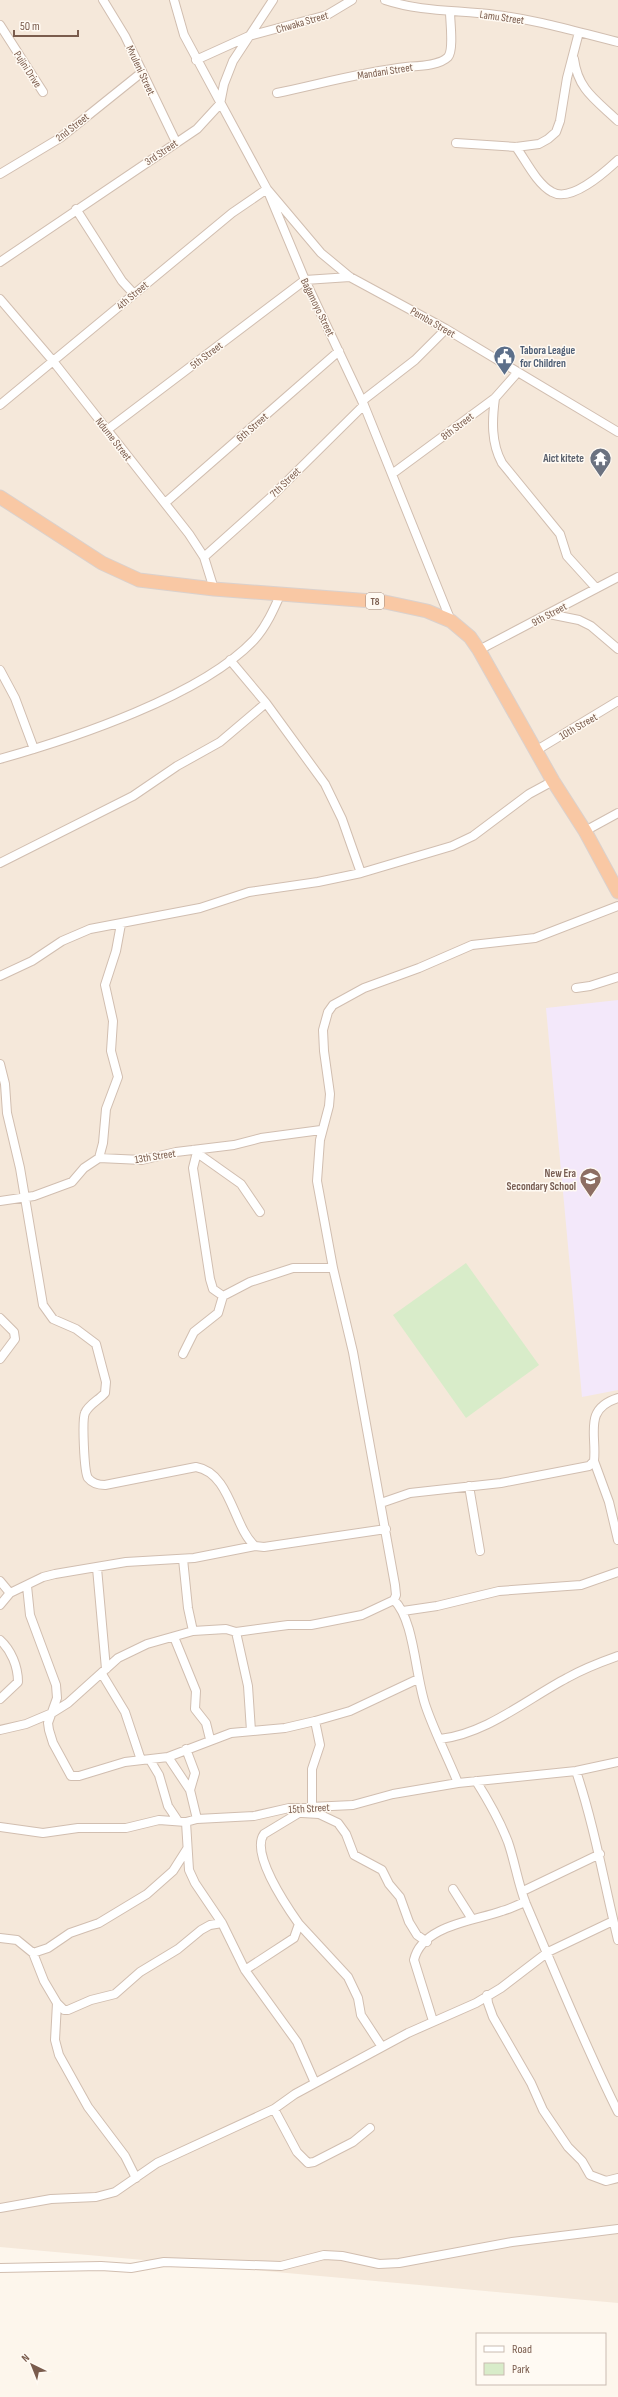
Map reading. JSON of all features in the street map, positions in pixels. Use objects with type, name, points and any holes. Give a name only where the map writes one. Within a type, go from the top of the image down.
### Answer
[{"type":"highway","name":"T8","points":[[0,497],[102,563],[124,575],[155,583],[386,602],[427,611],[451,621],[470,637],[479,650],[537,750],[553,781],[585,831],[618,892]]},
{"type":"street","name":"Mvuleni Street","points":[[103,0],[125,36],[141,73],[176,142]]},
{"type":"street","name":"Bagamoyo Street","points":[[174,0],[184,35],[196,60],[268,189],[305,280],[363,403],[451,621]]},
{"type":"street","points":[[220,104],[224,84],[233,61],[273,0]]},
{"type":"street","name":"Chwaka Street","points":[[196,60],[249,36],[327,15],[352,0]]},
{"type":"street","name":"Lamu Street","points":[[385,0],[420,8],[450,12],[496,15],[544,23],[618,42]]},
{"type":"street","name":"Mandani Street","points":[[277,93],[363,74],[428,64],[446,58],[449,53],[451,38],[450,12]]},
{"type":"street","name":"Pujini Drive","points":[[0,25],[44,92]]},
{"type":"street","points":[[456,143],[516,147],[539,144],[556,132],[560,122],[573,52],[579,32]]},
{"type":"street","points":[[573,52],[578,80],[618,121]]},
{"type":"street","name":"2nd Street","points":[[0,174],[60,138],[141,73]]},
{"type":"street","name":"3rd Street","points":[[0,262],[196,129],[220,104]]},
{"type":"street","points":[[516,147],[544,186],[553,193],[564,195],[588,184],[618,160]]},
{"type":"street","name":"Pemba Street","points":[[268,189],[321,252],[350,277],[446,329],[618,432]]},
{"type":"street","name":"4th Street","points":[[0,405],[232,213],[268,189]]},
{"type":"street","points":[[76,209],[122,281],[134,294]]},
{"type":"street","points":[[305,280],[350,277]]},
{"type":"street","name":"5th Street","points":[[107,430],[305,280]]},
{"type":"street","name":"Ndume Street","points":[[0,299],[53,361],[165,503],[204,557],[214,589]]},
{"type":"street","name":"7th Street","points":[[204,557],[270,498],[363,403],[415,360],[446,329]]},
{"type":"street","name":"6th Street","points":[[165,503],[339,351]]},
{"type":"street","name":"8th Street","points":[[392,474],[495,398],[517,372]]},
{"type":"street","points":[[495,398],[494,432],[496,452],[502,463],[560,534],[567,556],[596,588]]},
{"type":"street","name":"9th Street","points":[[479,650],[618,577]]},
{"type":"street","points":[[0,759],[34,749],[154,704],[194,684],[230,660],[254,640],[270,618],[281,593]]},
{"type":"street","points":[[549,614],[579,620],[591,626],[618,649]]},
{"type":"street","points":[[230,660],[266,704],[324,784],[342,819],[361,873]]},
{"type":"street","points":[[0,670],[15,698],[34,749]]},
{"type":"street","name":"10th Street","points":[[537,750],[618,701]]},
{"type":"street","points":[[0,864],[133,796],[176,766],[220,742],[266,704]]},
{"type":"street","points":[[0,976],[32,961],[73,935],[90,929],[200,908],[249,892],[318,882],[361,873],[452,846],[473,836],[529,794],[553,781]]},
{"type":"street","points":[[585,831],[618,813]]},
{"type":"street","points":[[0,1730],[26,1724],[52,1713],[68,1703],[118,1658],[133,1649],[193,1631],[226,1629],[236,1632],[288,1625],[311,1624],[362,1615],[394,1600],[396,1595],[395,1585],[386,1529],[370,1453],[354,1352],[333,1268],[317,1181],[317,1159],[321,1130],[329,1106],[330,1094],[324,1051],[323,1030],[328,1012],[333,1005],[364,988],[419,968],[472,945],[535,938],[618,906]]},
{"type":"street","points":[[0,1201],[23,1198],[72,1182],[84,1168],[100,1158],[106,1109],[118,1077],[111,1051],[113,1021],[105,985],[116,951],[120,924]]},
{"type":"street","points":[[576,988],[590,986],[618,977]]},
{"type":"street","points":[[0,1067],[5,1084],[7,1114],[20,1168],[23,1198],[43,1305],[53,1319],[88,1337],[96,1344],[101,1359],[107,1388],[103,1396],[89,1407],[83,1419],[85,1468],[89,1479],[98,1485],[105,1485],[196,1467],[201,1468],[214,1479],[229,1496],[244,1531],[255,1546]]},
{"type":"street","name":"13th Street","points":[[100,1158],[138,1160],[321,1130]]},
{"type":"street","points":[[195,1151],[240,1184],[260,1212]]},
{"type":"street","points":[[195,1151],[194,1168],[208,1270],[213,1290],[223,1296]]},
{"type":"street","points":[[183,1354],[194,1332],[218,1313],[223,1296],[250,1282],[293,1268],[333,1268]]},
{"type":"street","points":[[0,1318],[14,1332],[15,1339],[0,1359]]},
{"type":"street","points":[[618,1398],[603,1404],[596,1414],[593,1429],[594,1461],[609,1502],[618,1540]]},
{"type":"street","points":[[381,1503],[410,1493],[501,1483],[563,1470],[581,1469],[589,1466],[594,1461]]},
{"type":"street","points":[[468,1486],[480,1551]]},
{"type":"street","points":[[0,1605],[10,1593],[43,1577],[55,1574],[126,1562],[183,1559],[255,1546],[264,1547],[386,1529]]},
{"type":"street","points":[[183,1559],[193,1631]]},
{"type":"street","points":[[97,1568],[104,1672],[125,1712],[146,1760],[159,1775],[168,1806],[182,1822],[189,1870],[194,1883],[222,1923],[245,1970],[297,2042],[315,2083]]},
{"type":"street","points":[[403,1611],[438,1606],[499,1591],[581,1585],[618,1572]]},
{"type":"street","points":[[0,1581],[10,1593]]},
{"type":"street","points":[[27,1586],[30,1615],[56,1685],[57,1698],[48,1723],[53,1743],[71,1776],[79,1776],[125,1762],[168,1757],[210,1739],[231,1733],[285,1728],[315,1721],[350,1711],[418,1679]]},
{"type":"street","points":[[394,1600],[403,1611],[407,1623],[418,1679],[426,1708],[458,1783]]},
{"type":"street","points":[[236,1632],[248,1686],[251,1731]]},
{"type":"street","points":[[174,1637],[196,1691],[195,1709],[206,1723],[210,1739]]},
{"type":"street","points":[[0,1640],[7,1645],[16,1666],[18,1682],[0,1699]]},
{"type":"street","points":[[440,1739],[459,1735],[478,1728],[531,1700],[566,1679],[618,1656]]},
{"type":"street","points":[[315,1721],[320,1745],[312,1769],[312,1805],[302,1813],[264,1834],[260,1838],[260,1847],[266,1867],[299,1924],[348,1977],[358,1998],[361,2015],[382,2047]]},
{"type":"street","points":[[186,1749],[195,1773],[190,1790]]},
{"type":"street","points":[[168,1757],[190,1790],[197,1819]]},
{"type":"street","name":"15th Street","points":[[0,1827],[43,1833],[78,1828],[126,1828],[159,1820],[182,1822],[197,1819],[254,1816],[272,1811],[312,1805],[353,1805],[393,1794],[458,1783],[576,1771],[618,1762]]},
{"type":"street","points":[[576,1771],[591,1815],[618,1940]]},
{"type":"street","points":[[476,1781],[490,1803],[508,1842],[525,1902],[548,1952],[587,2050],[618,2112]]},
{"type":"street","points":[[302,1813],[319,1814],[338,1823],[346,1834],[354,1855],[382,1870],[389,1884],[400,1897],[409,1922],[417,1935],[427,1942]]},
{"type":"street","points":[[33,1953],[48,1948],[76,1930],[99,1923],[147,1894],[173,1872],[186,1848]]},
{"type":"street","points":[[523,1891],[600,1854]]},
{"type":"street","points":[[453,1889],[472,1919]]},
{"type":"street","points":[[433,2020],[414,1960],[419,1949],[456,1923],[501,1912],[525,1902]]},
{"type":"street","points":[[0,2208],[51,2199],[109,2194],[122,2189],[157,2163],[274,2109],[315,2083],[382,2047],[433,2020],[462,2009],[501,1988],[548,1952],[613,1921]]},
{"type":"street","points":[[0,1938],[17,1940],[33,1953],[44,1981],[58,2003],[64,2010],[68,2010],[91,2000],[115,1994],[140,1972],[178,1949],[201,1930],[210,1925],[222,1923]]},
{"type":"street","points":[[245,1970],[294,1938],[299,1924]]},
{"type":"street","points":[[487,1995],[493,2017],[531,2083],[543,2110],[568,2147],[582,2161],[590,2174],[606,2181],[618,2178]]},
{"type":"street","points":[[58,2003],[55,2040],[59,2055],[88,2107],[125,2156],[136,2178]]},
{"type":"street","points":[[274,2109],[297,2152],[308,2163],[314,2162],[353,2142],[370,2128]]},
{"type":"street","points":[[0,2268],[101,2266],[131,2268],[164,2262],[281,2266],[324,2255],[342,2256],[379,2264],[399,2263],[512,2242],[618,2229]]},
{"type":"shaded area","points":[[0,0],[618,0],[618,2303],[0,2247]]},
{"type":"shaded area","name":"New Era Secondary School","points":[[618,1000],[618,1390],[582,1397],[546,1008]]},
{"type":"green space","points":[[466,1263],[539,1365],[466,1418],[393,1315]]},
{"type":"place","name":"Tabora League for Children","points":[[505,376]]},
{"type":"place","name":"Aict kitete","points":[[600,478]]},
{"type":"place","name":"New Era Secondary School","points":[[591,1198]]}]
